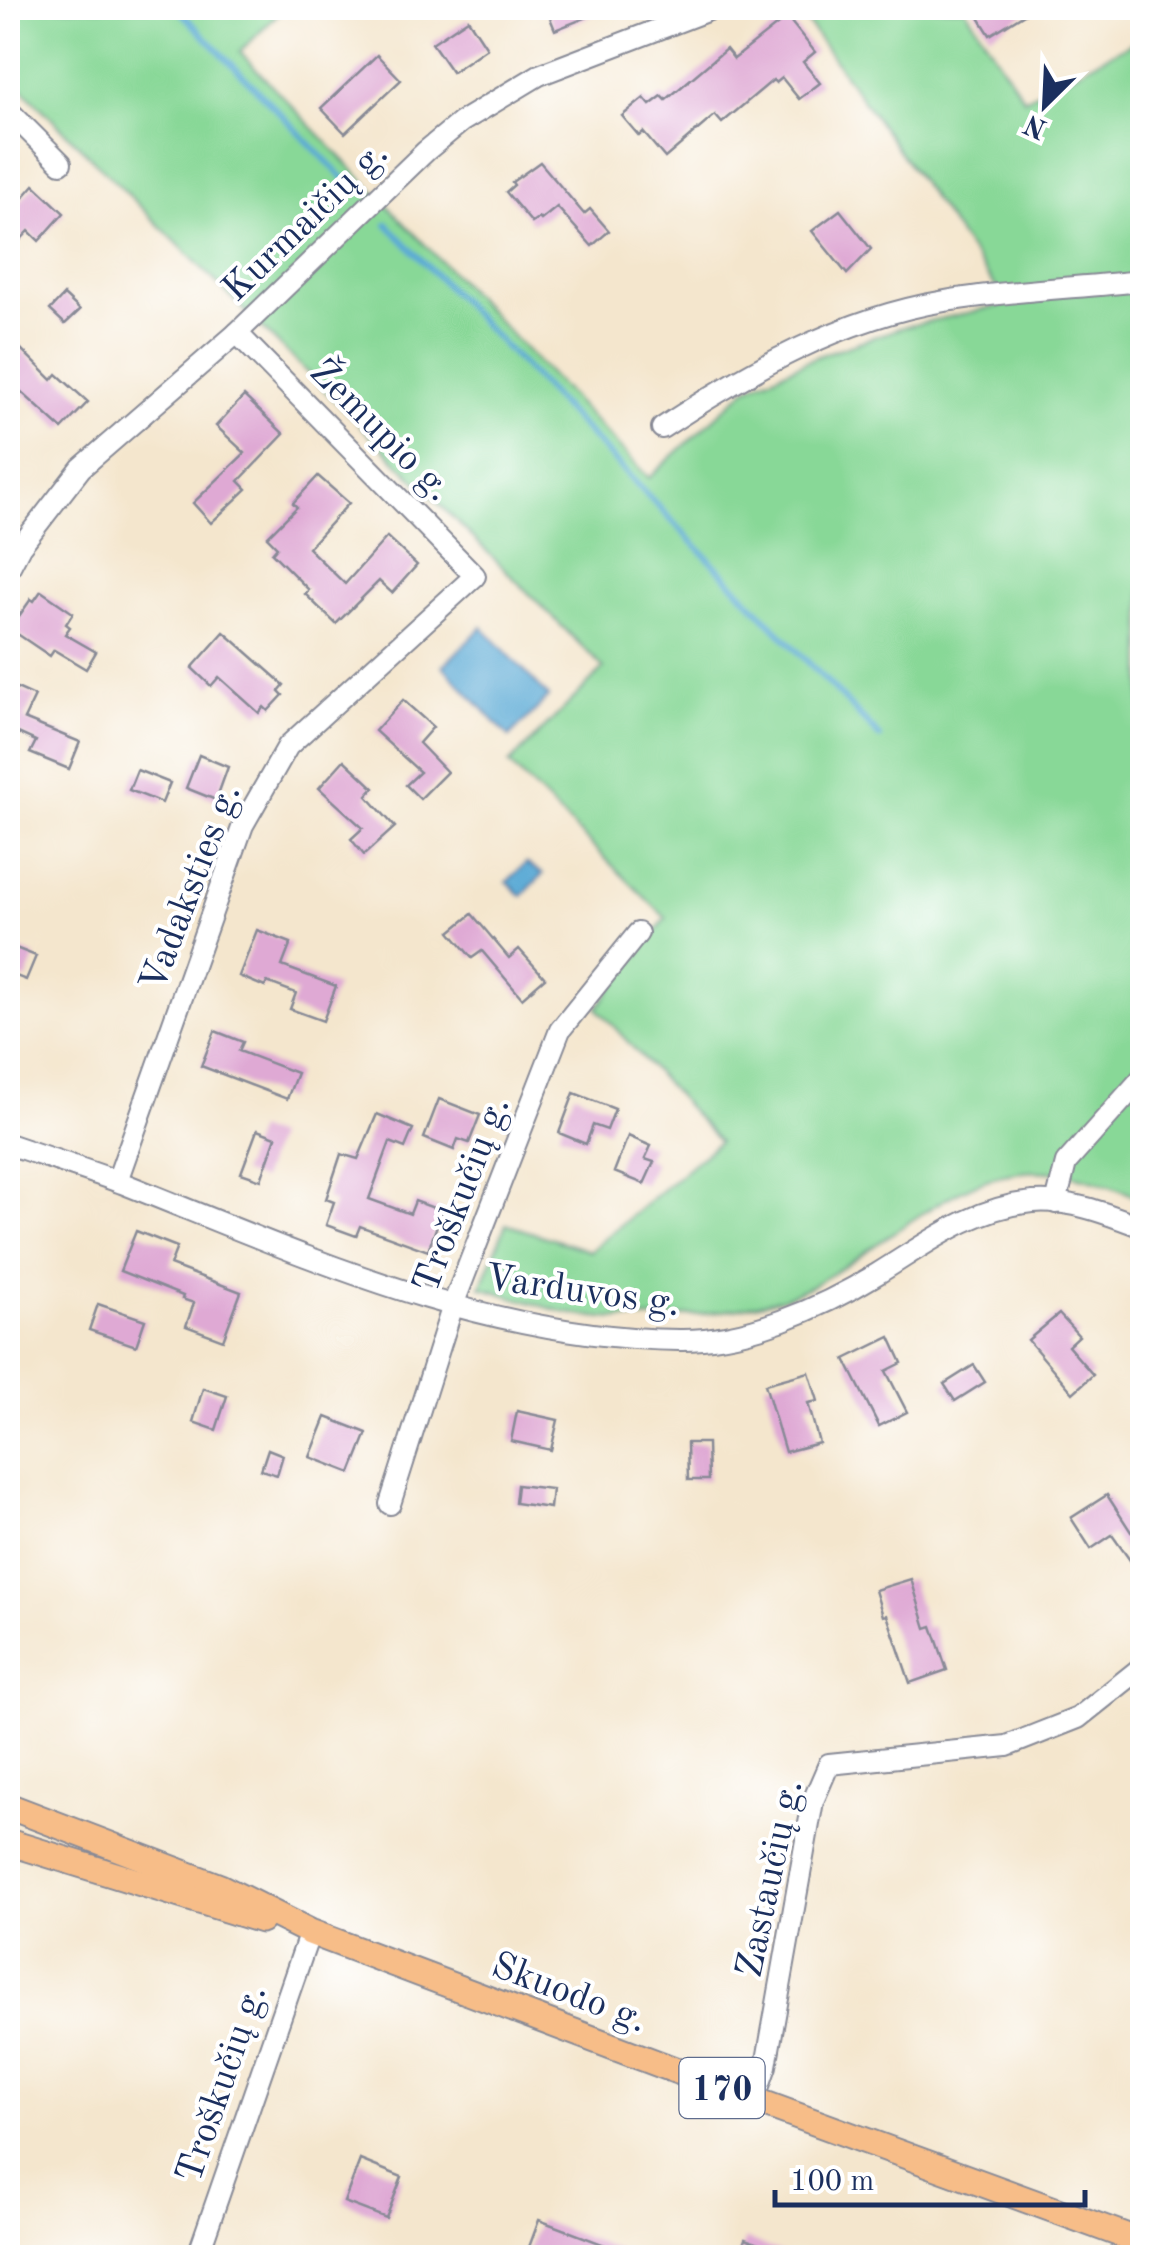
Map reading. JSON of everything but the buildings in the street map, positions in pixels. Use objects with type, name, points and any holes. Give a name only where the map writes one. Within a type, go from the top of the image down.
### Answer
[{"type":"main road","name":"Skuodo g.","points":[[8,1806],[220,1887],[310,1932],[1142,2242]]},
{"type":"main road","name":"Skuodo g.","points":[[8,1842],[212,1906],[310,1932]]},
{"type":"street","name":"Kurmaičių g.","points":[[8,570],[20,547],[81,468],[237,333],[426,151],[462,122],[539,75],[714,8]]},
{"type":"street","points":[[8,110],[62,163]]},
{"type":"street","points":[[662,428],[736,379],[777,358],[913,308],[948,300],[1142,281]]},
{"type":"street","name":"Žemupio g.","points":[[237,333],[475,576]]},
{"type":"street","name":"Vadaksties g.","points":[[117,1182],[243,826],[288,746],[475,576]]},
{"type":"street","name":"Troškučių g.","points":[[390,1504],[453,1305],[560,1030],[638,933]]},
{"type":"street","points":[[1056,1203],[1066,1163],[1142,1078]]},
{"type":"street","name":"Varduvos g.","points":[[8,1144],[117,1182],[351,1275],[453,1305],[557,1327],[639,1338],[723,1337],[806,1310],[842,1294],[950,1228],[1006,1206],[1077,1205],[1142,1227]]},
{"type":"street","name":"Zastaučių g.","points":[[754,2100],[766,2066],[813,1801],[829,1764],[1006,1746],[1078,1718],[1142,1667]]},
{"type":"street","name":"Troškučių g.","points":[[197,2258],[310,1932]]},
{"type":"green space","points":[[8,8],[284,8],[240,52],[649,478],[747,388],[818,356],[900,328],[1008,304],[797,8],[965,8],[1024,99],[1139,39],[1142,1199],[1060,1173],[1026,1172],[996,1177],[935,1205],[832,1274],[797,1292],[772,1301],[697,1315],[592,1317],[481,1287],[506,1224],[590,1251],[719,1142],[597,1008],[666,918],[509,764],[604,668],[8,75]]},
{"type":"water","points":[[482,627],[549,697],[509,737],[443,666]]},
{"type":"water","points":[[526,863],[543,874],[522,896],[507,882]]},
{"type":"waterway","points":[[177,8],[354,189]]},
{"type":"waterway","points":[[387,224],[880,737]]}]
